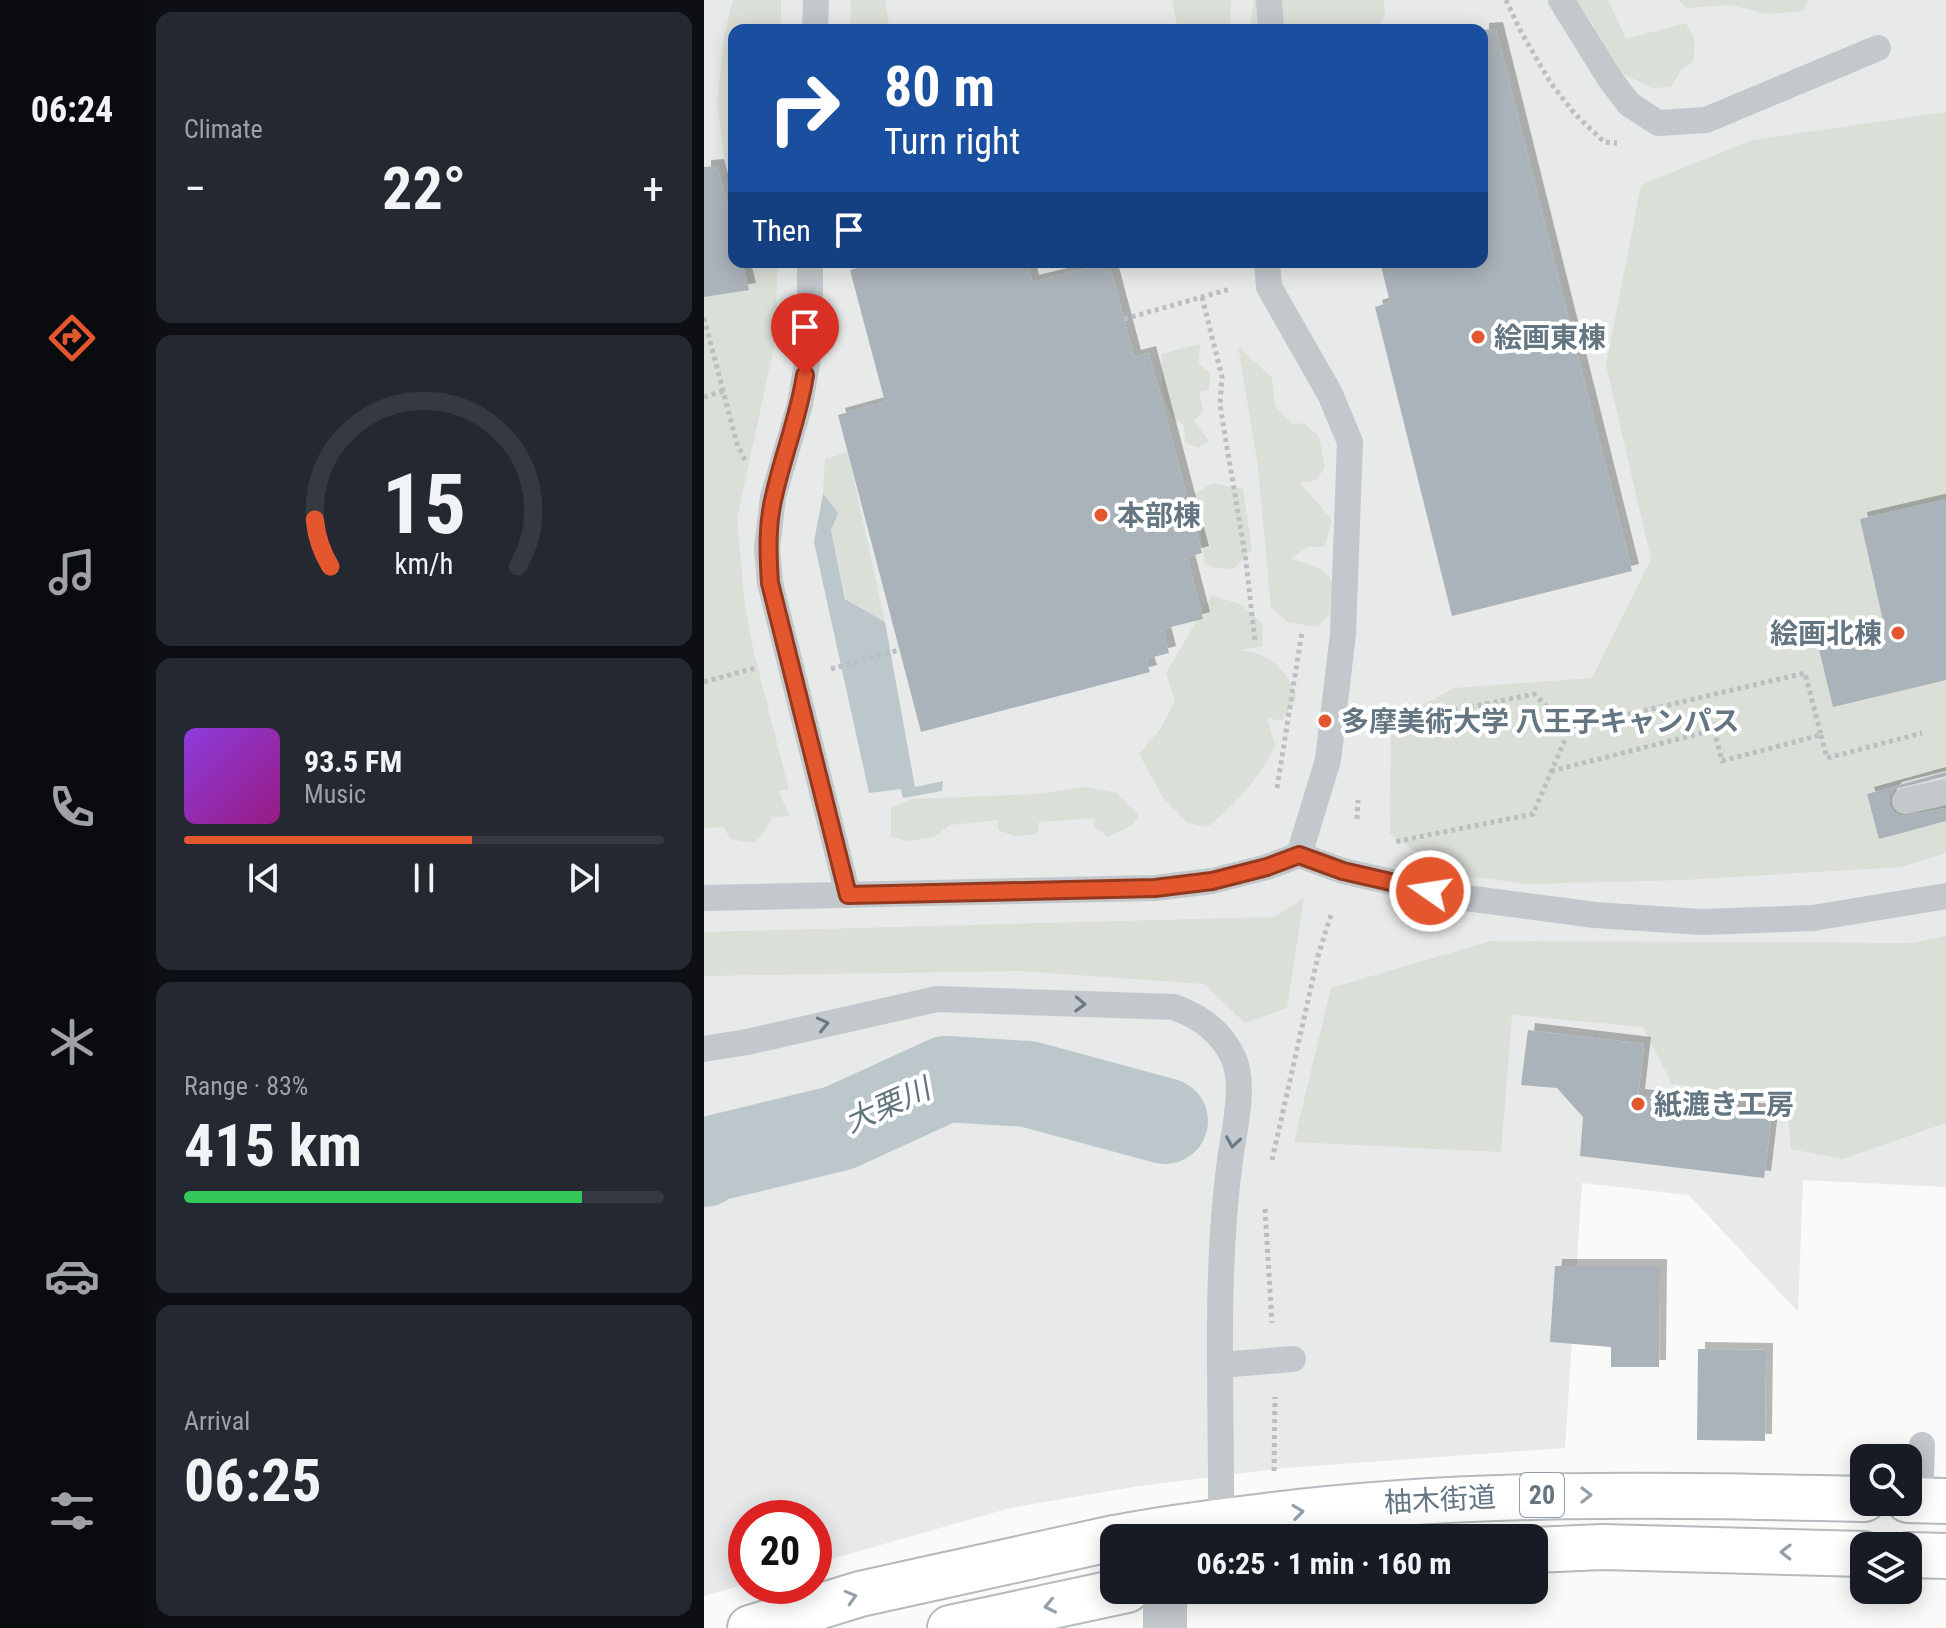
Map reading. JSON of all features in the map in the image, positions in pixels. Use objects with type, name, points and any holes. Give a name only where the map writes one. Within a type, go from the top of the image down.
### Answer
[{"type":"main road","name":"柚木街道","points":[[1260,1524],[1408,1501],[1556,1494],[1850,1499]]},
{"type":"main road","name":"柚木街道","points":[[750,1628],[860,1594],[1100,1541]]},
{"type":"main road","name":"20","points":[[1548,1549],[1602,1547],[1850,1554]]},
{"type":"main road","points":[[1922,1555],[1946,1556]]},
{"type":"main road","points":[[950,1628],[1100,1596]]},
{"type":"street","points":[[1165,1604],[1165,1628]]},
{"type":"lane","points":[[815,24],[816,0]]},
{"type":"lane","points":[[1269,0],[1271,24]]},
{"type":"lane","points":[[1561,0],[1629,104],[1658,123],[1706,120],[1878,48]]},
{"type":"lane","points":[[810,268],[807,360],[800,404],[773,497],[767,548],[770,583],[848,895]]},
{"type":"lane","points":[[1267,268],[1269,287],[1330,394],[1350,442],[1343,634],[1328,760],[1299,855]]},
{"type":"lane","points":[[1905,801],[1946,792]]},
{"type":"lane","points":[[704,898],[1155,888],[1212,881],[1299,855],[1343,871],[1458,897],[1595,915],[1702,922],[1813,918],[1946,896]]},
{"type":"lane","points":[[704,1049],[937,999],[1174,1007],[1192,1014],[1214,1029],[1234,1057],[1237,1074],[1237,1113],[1224,1214],[1221,1524]]},
{"type":"lane","points":[[1221,1365],[1284,1360]]},
{"type":"lane","points":[[1922,1445],[1925,1501]]},
{"type":"path","points":[[1230,276],[1230,289],[1236,301]]},
{"type":"path","points":[[1124,319],[1230,289]]},
{"type":"path","points":[[1202,297],[1222,377],[1220,405],[1246,561],[1255,642]]},
{"type":"path","points":[[704,318],[737,444],[749,470]]},
{"type":"path","points":[[704,397],[723,391]]},
{"type":"path","points":[[1275,798],[1303,625]]},
{"type":"path","points":[[830,669],[899,650]]},
{"type":"path","points":[[827,655],[833,684]]},
{"type":"path","points":[[704,682],[758,667]]},
{"type":"path","points":[[1570,728],[1805,673],[1827,758],[1922,733]]},
{"type":"path","points":[[1363,729],[1534,694],[1570,728]]},
{"type":"path","points":[[1381,845],[1533,814],[1570,728]]},
{"type":"path","points":[[1551,771],[1714,730],[1722,761],[1821,735]]},
{"type":"path","points":[[1270,1169],[1318,956],[1332,912]]},
{"type":"path","points":[[1265,1205],[1284,1360],[1274,1476],[1279,1481]]},
{"type":"shaded area","name":"多摩美術大学 八王子キャンパス","points":[[704,0],[1946,0],[1946,1187],[1803,1180],[1798,1312],[1689,1195],[1582,1183],[1565,1448],[1285,1468],[1140,1486],[1010,1508],[832,1559],[832,1500],[728,1500],[728,1589],[704,1596]]},
{"type":"shaded area","points":[[733,0],[781,0],[781,24],[728,24],[728,186],[717,103],[724,36]]},
{"type":"shaded area","points":[[851,0],[885,0],[889,24],[850,24]]},
{"type":"shaded area","points":[[1172,0],[1231,0],[1230,24],[1177,24]]},
{"type":"shaded area","points":[[1254,0],[1384,0],[1385,14],[1381,24],[1250,24]]},
{"type":"shaded area","points":[[1573,0],[1608,0],[1626,39],[1686,23],[1695,41],[1693,62],[1681,70],[1671,87],[1652,88],[1623,74],[1589,69],[1594,26]]},
{"type":"shaded area","points":[[1678,0],[1809,0],[1803,11],[1769,14],[1729,5],[1687,8]]},
{"type":"shaded area","points":[[1946,112],[1946,853],[1901,867],[1684,880],[1528,884],[1443,873],[1390,833],[1391,722],[1454,688],[1592,678],[1651,559],[1606,365],[1641,185],[1753,140]]},
{"type":"shaded area","points":[[744,268],[777,268],[776,337],[737,519],[745,605],[754,653],[789,790],[778,791],[790,816],[772,817],[755,843],[730,839],[724,827],[704,828],[704,297],[749,289]]},
{"type":"shaded area","points":[[1200,344],[1199,364],[1210,373],[1209,390],[1199,392],[1203,411],[1194,421],[1209,441],[1198,448],[1185,442],[1184,425],[1173,420],[1162,390],[1161,354]]},
{"type":"shaded area","points":[[1238,346],[1272,378],[1275,406],[1294,425],[1303,423],[1319,436],[1325,468],[1316,480],[1300,483],[1332,520],[1324,547],[1307,547],[1291,559],[1319,569],[1333,584],[1339,605],[1317,627],[1288,622],[1271,608],[1258,466]]},
{"type":"shaded area","points":[[848,452],[885,622],[846,599],[831,529],[837,513],[823,494],[825,459]]},
{"type":"shaded area","points":[[1212,483],[1243,489],[1252,549],[1234,569],[1215,568],[1205,563],[1194,495]]},
{"type":"shaded area","points":[[823,494],[838,513],[831,530],[845,599],[885,622],[915,787],[943,781],[942,791],[903,798],[901,789],[869,793],[814,542]]},
{"type":"shaded area","points":[[1212,595],[1240,604],[1263,624],[1262,646],[1241,650],[1261,655],[1276,665],[1283,671],[1297,697],[1282,721],[1267,718],[1275,746],[1269,758],[1246,790],[1207,827],[1188,823],[1163,798],[1139,754],[1161,728],[1175,701],[1166,673]]},
{"type":"shaded area","points":[[1085,787],[1117,793],[1139,815],[1133,825],[1108,837],[1094,826],[1096,818],[1039,822],[1037,834],[1015,836],[998,830],[998,820],[950,825],[934,837],[908,841],[891,837],[891,808],[912,799],[1036,794]]},
{"type":"shaded area","points":[[1304,898],[1287,1008],[1245,1023],[1204,984],[1020,971],[704,976],[704,932],[1274,917]]},
{"type":"shaded area","points":[[1946,936],[1946,1123],[1842,1159],[1791,1149],[1786,1098],[1672,1084],[1643,1027],[1512,1015],[1501,1152],[1294,1142],[1331,988],[1491,941],[1913,943]]},
{"type":"building","name":"絵画東棟","points":[[1496,29],[1632,571],[1452,616],[1375,307],[1390,302],[1382,268],[1488,268],[1488,30]]},
{"type":"building","points":[[717,166],[728,208],[728,268],[744,268],[749,290],[704,297],[704,167]]},
{"type":"building","name":"本部棟","points":[[1028,268],[1032,282],[1089,268],[1110,268],[1134,357],[1149,353],[1202,553],[1187,557],[1203,619],[1163,629],[1169,653],[1146,659],[1150,672],[921,732],[838,415],[885,402],[850,270]]},
{"type":"building","name":"絵画北棟","points":[[1946,499],[1946,680],[1833,707],[1817,641],[1884,625],[1860,519]]},
{"type":"building","points":[[1946,772],[1946,776],[1895,789],[1890,795],[1889,804],[1901,816],[1946,808],[1946,821],[1879,839],[1867,794]]},
{"type":"building","name":"紙漉き工房","points":[[1528,1030],[1644,1044],[1638,1096],[1772,1112],[1764,1178],[1580,1156],[1583,1117],[1557,1088],[1521,1085]]},
{"type":"building","points":[[1555,1266],[1660,1266],[1659,1367],[1611,1367],[1611,1347],[1550,1342]]},
{"type":"building","points":[[1698,1349],[1766,1350],[1765,1441],[1697,1440]]},
{"type":"waterway","name":"大栗川","points":[[704,1164],[707,1160],[839,1128],[946,1079],[1028,1084],[1165,1121]]},
{"type":"place","name":"絵画東棟","points":[[1478,337]]},
{"type":"place","name":"本部棟","points":[[1101,515]]},
{"type":"place","name":"絵画北棟","points":[[1898,633]]},
{"type":"place","name":"多摩美術大学 八王子キャンパス","points":[[1325,721]]},
{"type":"place","name":"紙漉き工房","points":[[1638,1104]]},
{"type":"route","points":[[805,375],[800,404],[773,497],[767,548],[770,583],[848,895],[1155,888],[1212,881],[1299,855],[1343,871],[1430,891]]}]
